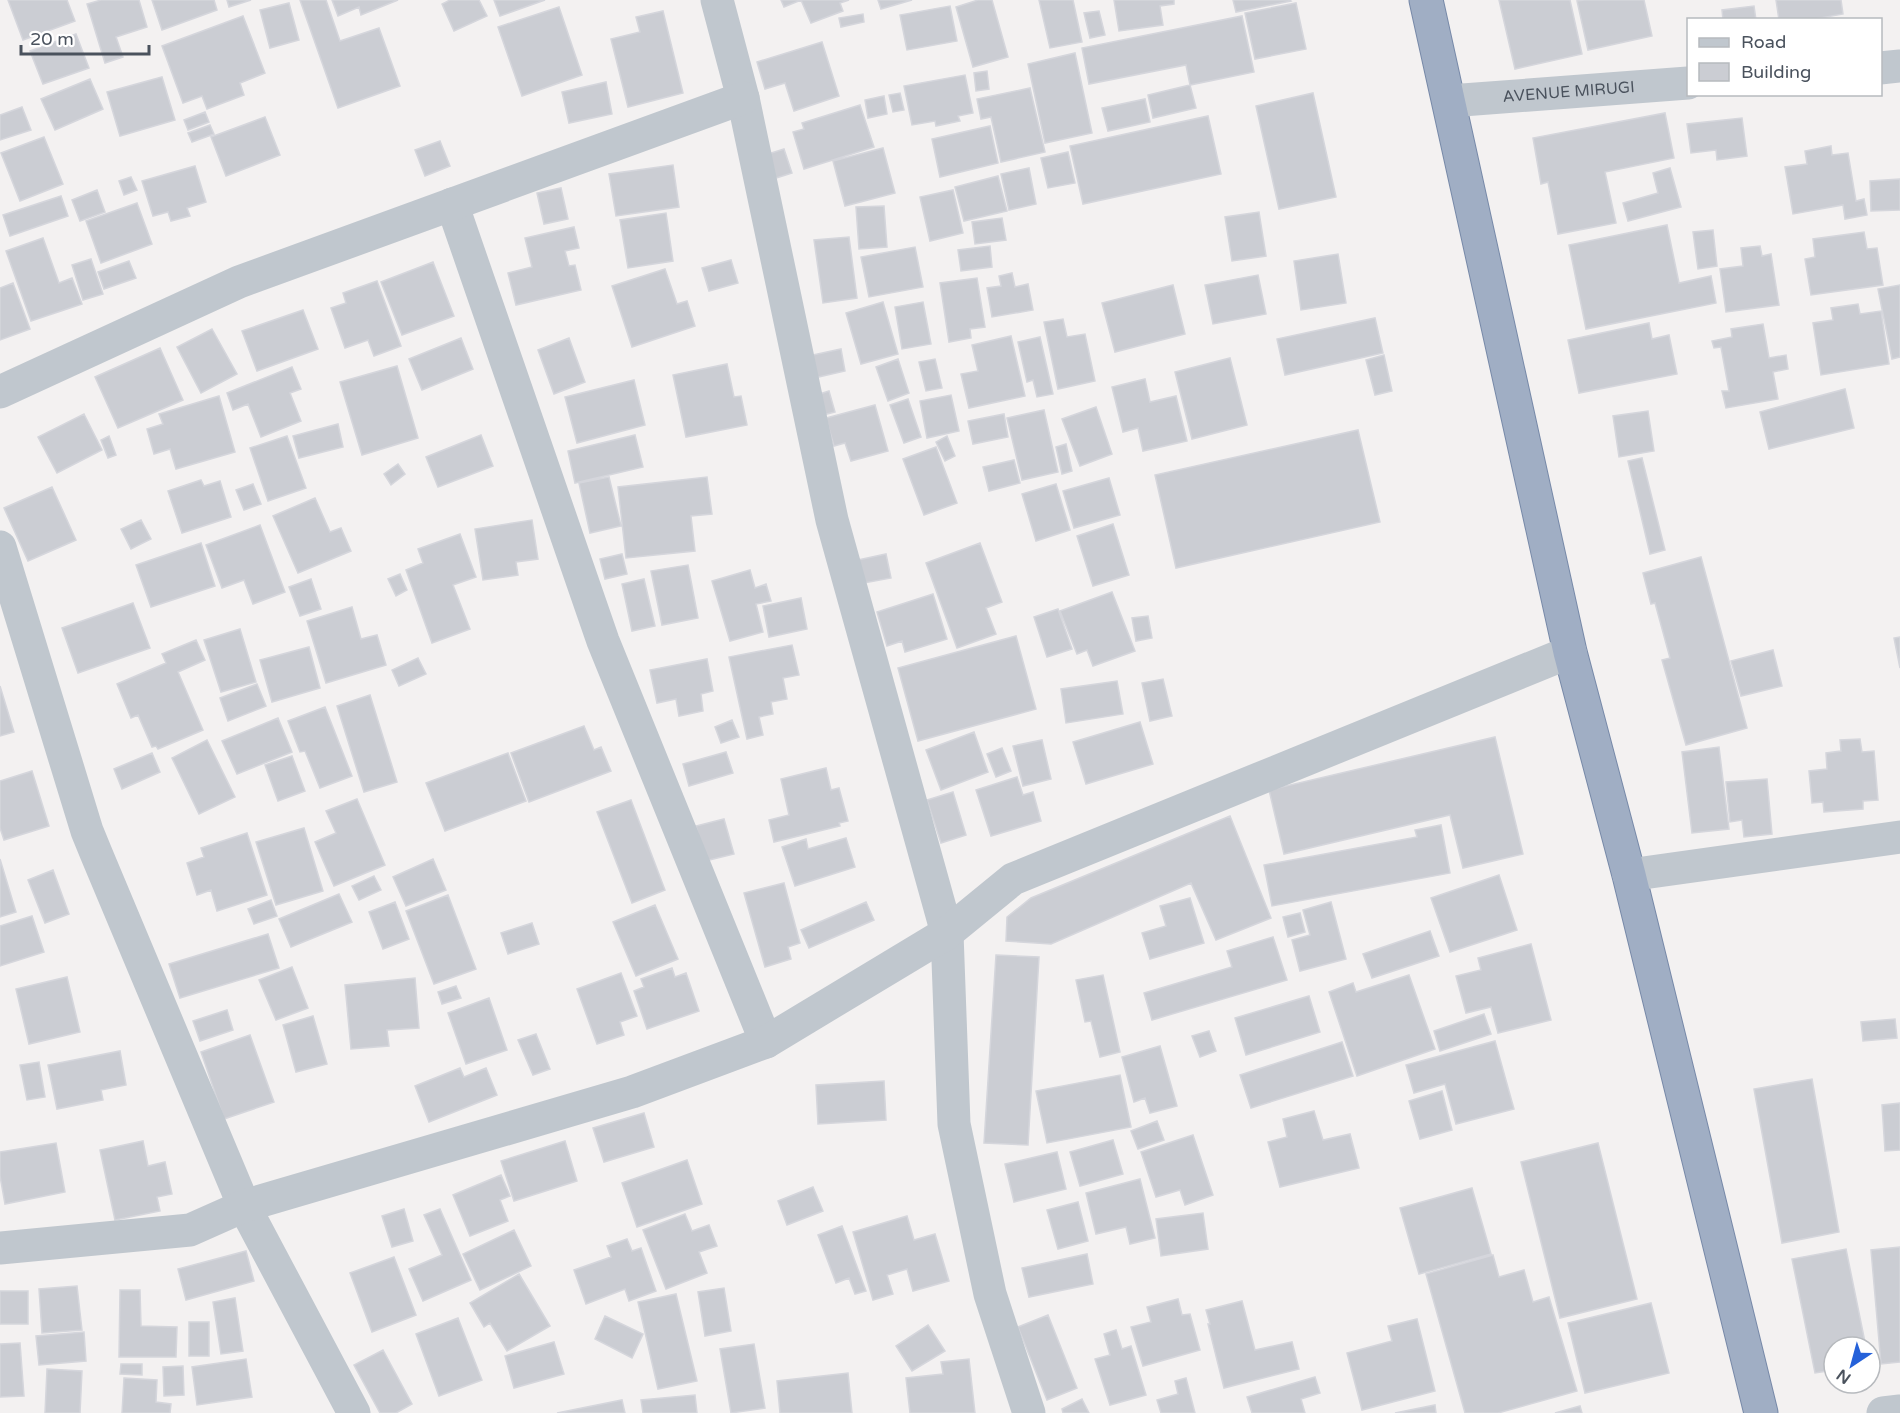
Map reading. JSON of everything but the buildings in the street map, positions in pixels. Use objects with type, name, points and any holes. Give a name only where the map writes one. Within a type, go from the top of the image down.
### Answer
[{"type":"highway","points":[[1426,0],[1570,652],[1629,875],[1761,1413]]},
{"type":"street","points":[[717,0],[743,98],[832,520],[947,933],[954,1124],[990,1294],[1029,1413]]},
{"type":"street","points":[[1882,68],[1900,66]]},
{"type":"street","name":"AVENUE MIRUGI","points":[[1449,101],[1687,82]]},
{"type":"street","points":[[0,392],[239,282],[743,98]]},
{"type":"street","points":[[452,204],[603,641],[766,1042]]},
{"type":"street","points":[[0,547],[87,831],[244,1206],[354,1413]]},
{"type":"street","points":[[0,1248],[190,1230],[244,1206],[632,1092],[766,1042],[947,933],[1013,879],[1570,652]]},
{"type":"street","points":[[1629,875],[1900,837]]},
{"type":"street","points":[[1883,1413],[1900,1411]]}]
